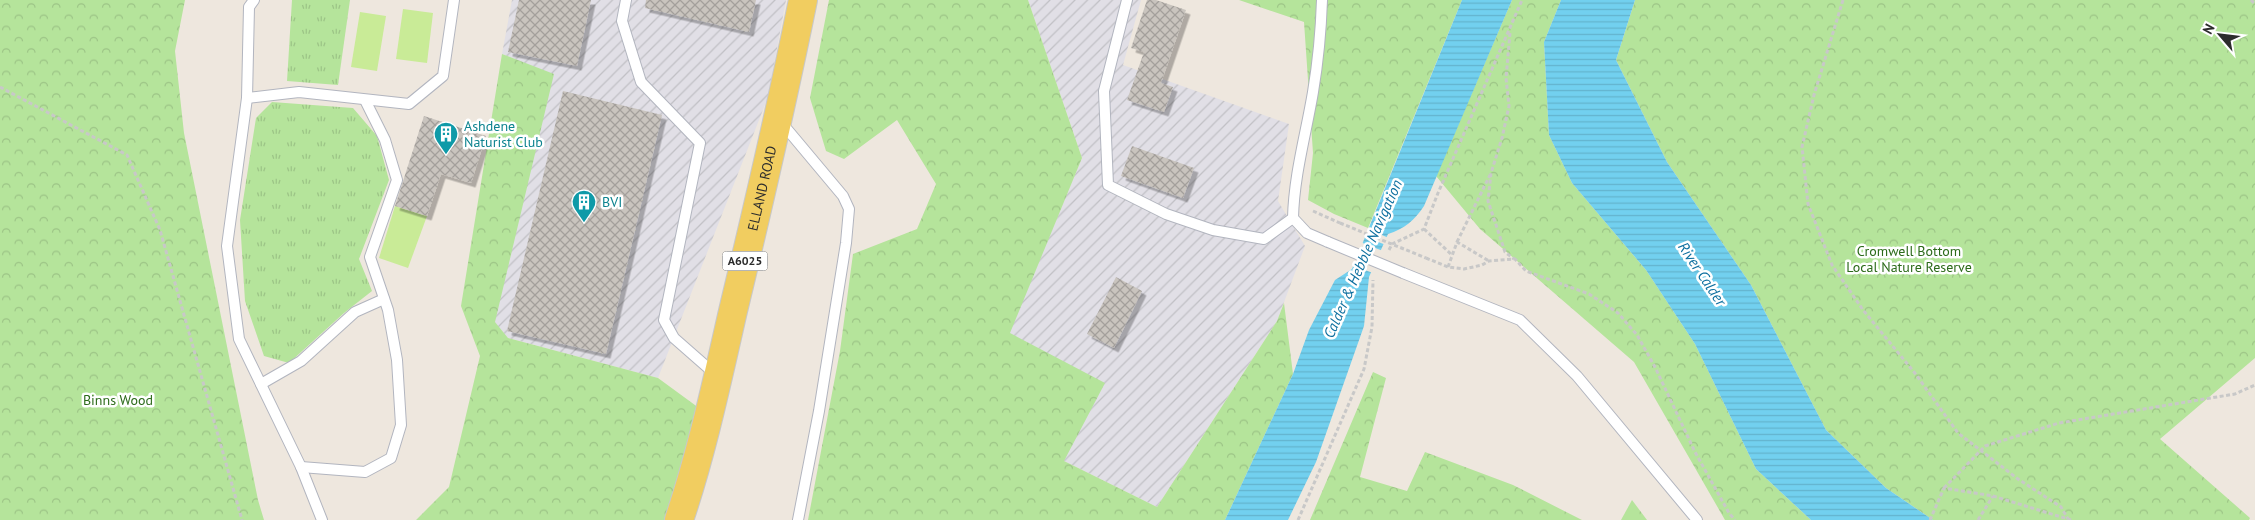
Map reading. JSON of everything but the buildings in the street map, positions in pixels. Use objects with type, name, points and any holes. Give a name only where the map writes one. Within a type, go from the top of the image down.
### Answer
[{"type":"main road","name":"ELLAND ROAD","points":[[679,520],[692,482],[718,376],[779,119],[803,0]]},
{"type":"lane","points":[[254,0],[249,7],[247,98],[228,246],[240,339],[301,468],[322,520]]},
{"type":"lane","points":[[247,98],[299,92],[409,104],[443,76],[454,0]]},
{"type":"lane","points":[[626,0],[622,21],[641,82],[700,143],[664,320],[674,338],[718,376]]},
{"type":"lane","points":[[1126,0],[1104,91],[1108,185],[1166,214],[1222,232],[1264,239],[1293,218]]},
{"type":"lane","points":[[1322,0],[1321,28],[1313,92],[1300,158],[1293,218],[1307,233],[1520,320],[1577,376],[1697,520]]},
{"type":"lane","points":[[301,468],[364,472],[391,458],[401,425],[397,360],[384,299],[370,257],[397,180],[385,140],[366,100]]},
{"type":"lane","points":[[779,119],[843,196],[849,209],[846,242],[819,411],[798,520]]},
{"type":"lane","points":[[261,384],[301,361],[355,312],[384,299]]},
{"type":"path","points":[[1844,0],[1814,95],[1802,147],[1808,204],[1832,265],[1863,310],[1914,372],[1958,433],[2061,508],[2070,520]]},
{"type":"path","points":[[2251,0],[2255,4]]},
{"type":"path","points":[[1448,267],[1457,242],[1491,174],[1502,138],[1509,106],[1506,78],[1510,30]]},
{"type":"path","points":[[0,87],[127,155],[160,230],[242,520]]},
{"type":"path","points":[[1491,174],[1488,201],[1505,252],[1526,271],[1589,294],[1618,313],[1637,335],[1695,452],[1729,513],[1735,520]]},
{"type":"path","points":[[1294,204],[1448,267],[1464,269],[1482,265],[1489,261],[1515,260]]},
{"type":"path","points":[[1424,229],[1452,255]]},
{"type":"path","points":[[1457,242],[1489,261]]},
{"type":"path","points":[[1930,520],[1944,488],[1985,446],[2059,423],[2235,394],[2255,385]]},
{"type":"path","points":[[1944,488],[1992,496],[2070,520]]},
{"type":"path","points":[[1978,520],[1992,496]]},
{"type":"shaded area","points":[[512,0],[786,0],[768,97],[658,378],[508,338],[494,322],[553,75],[502,54]]},
{"type":"shaded area","points":[[1028,0],[1141,0],[1123,65],[1289,124],[1278,201],[1305,246],[1277,321],[1157,507],[1064,461],[1009,333],[1082,158]]},
{"type":"green space","name":"Binns Wood","points":[[0,0],[185,0],[175,51],[184,133],[258,500],[264,520],[0,520]]},
{"type":"green space","points":[[292,0],[350,0],[338,85],[287,81]]},
{"type":"green space","points":[[829,0],[1028,0],[1082,158],[1010,333],[1105,383],[1064,461],[1157,507],[1277,321],[1284,303],[1293,374],[1225,520],[808,520],[840,351],[853,254],[917,229],[936,184],[897,120],[844,159],[826,151],[810,98]]},
{"type":"green space","points":[[1239,0],[1462,0],[1368,228],[1334,214],[1308,200],[1313,153],[1304,22]]},
{"type":"green space","points":[[1512,0],[1561,0],[1544,42],[1549,135],[1572,183],[1646,270],[1695,344],[1756,469],[1811,520],[1725,520],[1634,362],[1480,229],[1436,176]]},
{"type":"green space","name":"Cromwell Bottom Local Nature Reserve","points":[[1635,0],[2255,0],[2255,358],[2160,439],[2250,518],[2249,520],[1933,520],[1886,488],[1826,430],[1751,285],[1667,162],[1616,60]]},
{"type":"green space","points":[[403,9],[433,13],[427,63],[396,59]]},
{"type":"green space","points":[[360,12],[386,16],[377,71],[351,67]]},
{"type":"green space","points":[[502,54],[554,74],[495,322],[508,338],[658,378],[699,408],[666,520],[416,520],[449,487],[480,356],[461,306]]},
{"type":"green space","points":[[272,102],[353,108],[377,136],[389,180],[359,259],[372,291],[344,313],[289,363],[264,356],[245,301],[240,220],[256,118]]},
{"type":"green space","points":[[395,206],[427,216],[408,268],[379,258]]},
{"type":"green space","points":[[1373,372],[1386,378],[1360,477],[1407,491],[1425,452],[1513,485],[1582,520],[1310,520]]},
{"type":"green space","points":[[1632,500],[1647,520],[1621,520]]},
{"type":"water","name":"Calder & Hebble Navigation","points":[[1462,0],[1512,0],[1424,206],[1409,223],[1388,234],[1369,277],[1364,326],[1316,462],[1288,520],[1225,520],[1293,374],[1309,330],[1335,280],[1352,269]]},
{"type":"water","name":"River Calder","points":[[1561,0],[1635,0],[1616,60],[1667,162],[1751,285],[1826,430],[1886,488],[1933,520],[1811,520],[1756,469],[1695,344],[1646,270],[1572,183],[1549,135],[1544,42]]},
{"type":"pier","points":[[1365,228],[1389,238],[1386,245],[1363,236]]},
{"type":"pier","points":[[1360,242],[1383,251],[1373,273],[1351,265]]},
{"type":"place","name":"Ashdene Naturist Club","points":[[446,155]]},
{"type":"place","name":"BVI","points":[[584,223]]}]
